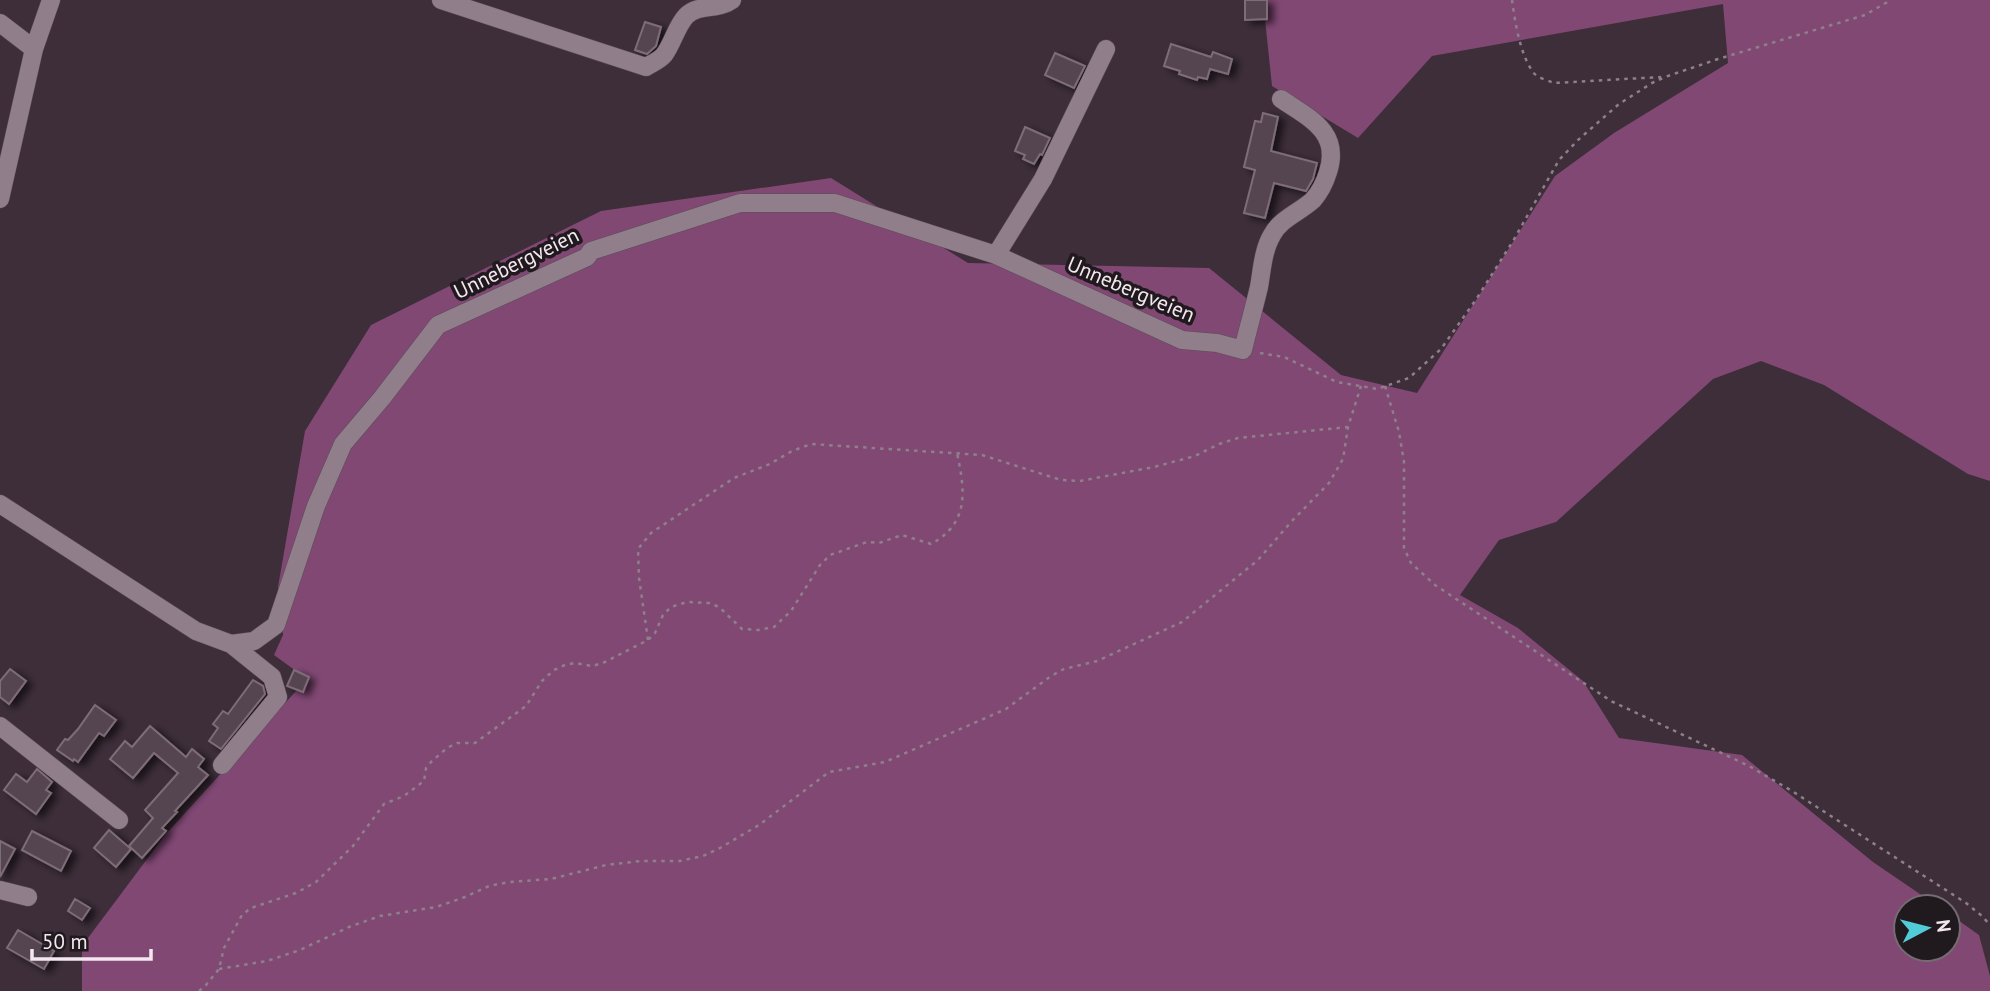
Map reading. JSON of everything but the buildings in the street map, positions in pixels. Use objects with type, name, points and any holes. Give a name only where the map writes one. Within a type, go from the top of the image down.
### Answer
[{"type":"street","points":[[0,199],[34,49],[51,0]]},
{"type":"street","points":[[441,0],[646,67],[663,56],[686,16],[697,4],[714,7],[732,0]]},
{"type":"street","points":[[0,23],[34,49]]},
{"type":"street","points":[[996,255],[1043,179],[1106,49]]},
{"type":"street","points":[[1244,350],[1272,235],[1280,224],[1319,192],[1332,157],[1324,131],[1281,99]]},
{"type":"street","name":"Unnebergveien","points":[[231,644],[254,641],[276,625],[316,506],[343,444],[439,326],[587,257],[591,251],[740,203],[835,203],[996,255],[1182,340],[1217,343],[1244,350]]},
{"type":"street","points":[[0,504],[196,631],[231,644],[272,677],[278,697],[222,765]]},
{"type":"street","points":[[0,726],[119,820]]},
{"type":"street","points":[[0,890],[28,897]]},
{"type":"path","points":[[1512,0],[1516,26],[1526,57],[1538,76],[1554,83],[1665,77]]},
{"type":"path","points":[[1244,350],[1284,357],[1337,383],[1377,389],[1409,378],[1441,349],[1477,298],[1559,160],[1619,104],[1665,77],[1866,15],[1891,0]]},
{"type":"path","points":[[219,968],[267,961],[380,916],[436,907],[489,886],[551,879],[606,865],[640,861],[680,861],[703,856],[759,825],[829,772],[885,762],[1006,709],[1064,668],[1097,661],[1182,622],[1258,560],[1329,483],[1343,459],[1348,427],[1361,386]]},
{"type":"path","points":[[1385,386],[1399,432],[1404,462],[1404,548],[1411,563],[1435,585],[1611,701],[1737,760],[1791,791],[1966,903],[1990,925]]},
{"type":"path","points":[[648,640],[639,578],[638,549],[651,533],[734,478],[811,444],[982,455],[1061,480],[1080,481],[1195,456],[1220,443],[1238,438],[1348,427]]},
{"type":"path","points":[[198,991],[219,968],[224,948],[242,915],[251,908],[296,893],[316,882],[353,846],[380,807],[404,796],[424,781],[426,768],[447,748],[462,743],[475,743],[526,706],[542,681],[554,670],[575,663],[592,666],[603,663],[648,640],[671,607],[687,602],[709,603],[719,607],[743,629],[758,631],[774,626],[791,611],[820,565],[830,555],[867,542],[879,542],[902,535],[931,544],[943,537],[954,526],[962,504],[964,483],[957,453]]},
{"type":"shaded area","points":[[1263,0],[1990,0],[1990,481],[1968,474],[1824,385],[1761,361],[1713,379],[1556,522],[1499,540],[1460,595],[1518,628],[1583,681],[1619,738],[1742,755],[1873,862],[1918,893],[1892,893],[1892,963],[1962,963],[1962,923],[1979,935],[1990,976],[1990,991],[82,991],[82,946],[165,835],[307,679],[274,655],[283,635],[278,587],[305,431],[371,325],[601,211],[831,178],[968,263],[1209,268],[1341,375],[1417,393],[1555,176],[1614,133],[1728,63],[1723,4],[1432,56],[1358,138],[1272,86]]}]
